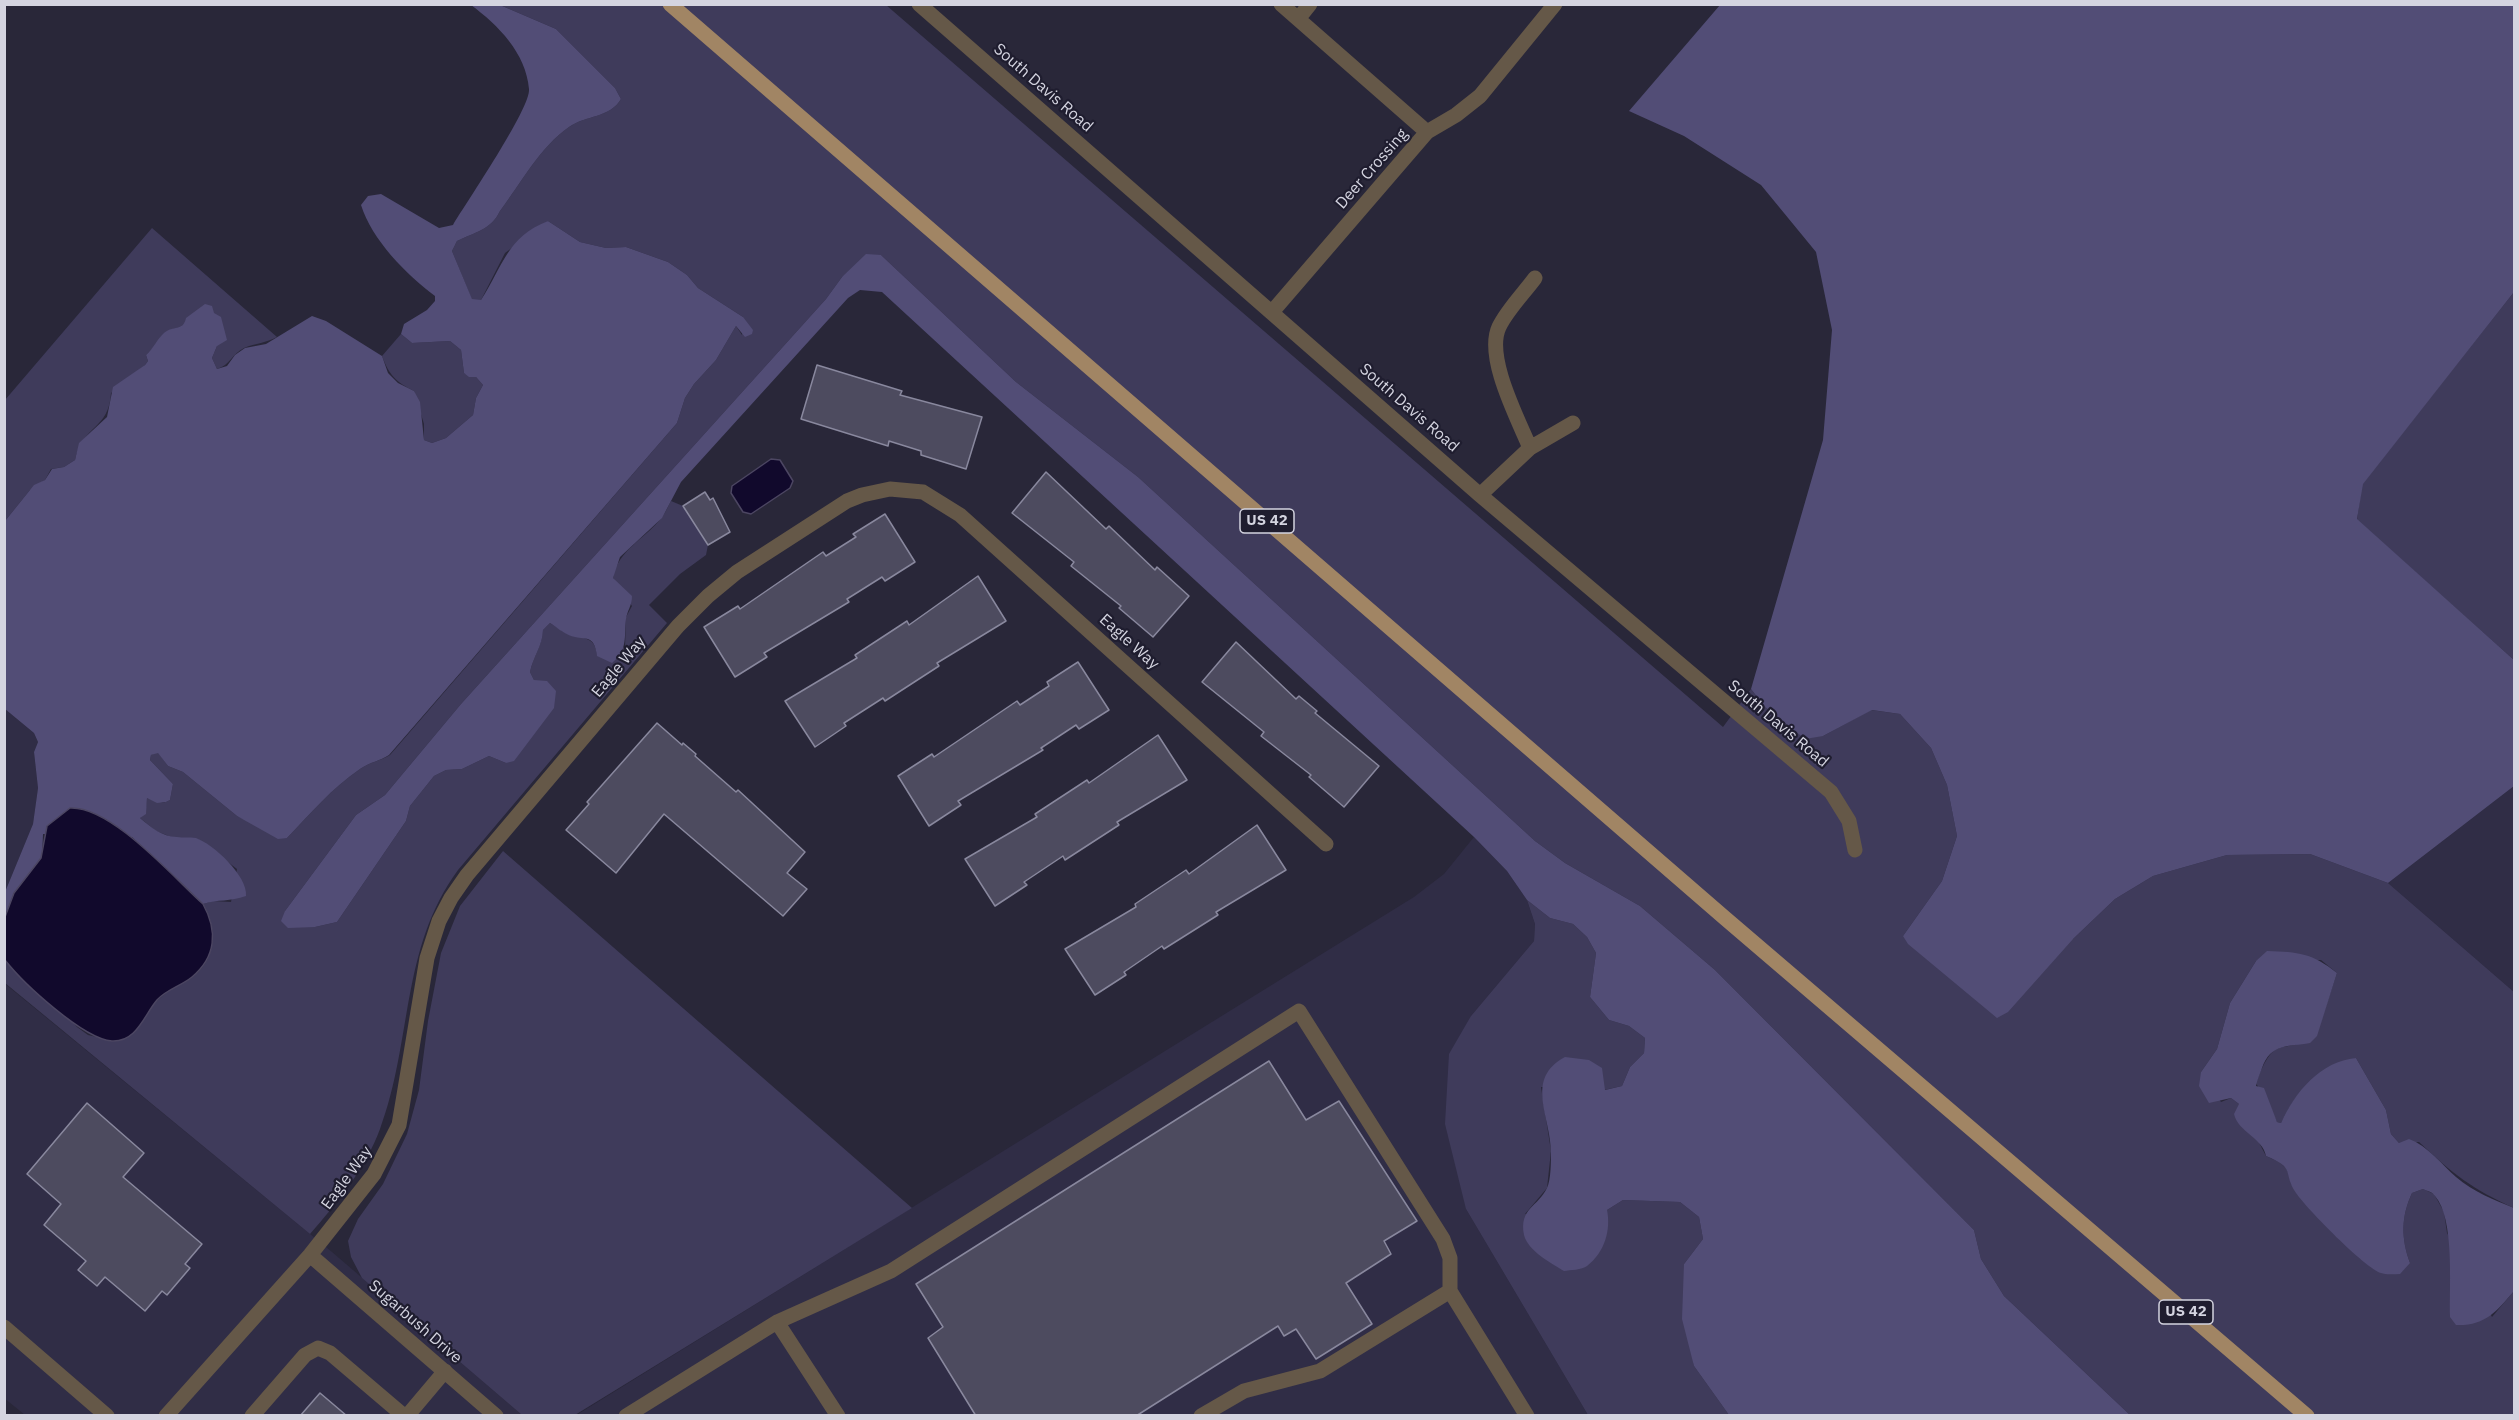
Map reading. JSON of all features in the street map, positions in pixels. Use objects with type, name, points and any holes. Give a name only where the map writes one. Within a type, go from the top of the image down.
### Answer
[{"type":"main road","name":"US 42","points":[[670,4],[1717,911],[2307,1416]]},
{"type":"street","name":"South Davis Road","points":[[919,4],[1480,495],[1831,792],[1849,821],[1855,850]]},
{"type":"street","points":[[1281,4],[1427,132]]},
{"type":"street","points":[[1298,19],[1310,4]]},
{"type":"street","name":"Deer Crossing","points":[[1272,312],[1427,132],[1456,115],[1480,96],[1556,4]]},
{"type":"street","points":[[1530,448],[1503,380],[1496,340],[1499,327],[1535,278]]},
{"type":"street","points":[[1480,495],[1530,448],[1573,423]]},
{"type":"street","name":"Eagle Way","points":[[166,1416],[358,1198],[389,1150],[399,1125],[406,1094],[419,995],[428,958],[439,921],[467,875],[652,655],[708,596],[737,572],[847,501],[890,489],[923,492],[960,515],[1326,844]]},
{"type":"street","points":[[626,1416],[777,1322],[891,1270],[1299,1011],[1443,1239],[1450,1258],[1450,1292],[1527,1416]]},
{"type":"street","name":"Sugarbush Drive","points":[[310,1255],[445,1371],[487,1413]]},
{"type":"street","points":[[1201,1416],[1244,1391],[1320,1371],[1450,1292]]},
{"type":"street","points":[[777,1322],[838,1416]]},
{"type":"street","points":[[4,1327],[106,1416]]},
{"type":"street","points":[[252,1416],[305,1355],[318,1348],[330,1353],[405,1416],[445,1371]]},
{"type":"shaded area","points":[[471,5],[500,5],[556,29],[615,88],[621,99],[611,110],[576,123],[559,135],[532,166],[492,222],[482,230],[457,241],[452,251],[472,299],[481,300],[507,254],[523,235],[548,221],[580,242],[606,248],[626,247],[668,262],[687,275],[698,288],[743,317],[753,330],[752,334],[745,337],[736,326],[716,360],[694,384],[685,398],[677,423],[389,755],[364,767],[340,784],[287,838],[278,839],[237,816],[183,772],[168,766],[158,753],[151,755],[150,760],[173,784],[170,800],[157,803],[147,798],[146,814],[140,818],[153,828],[172,837],[196,838],[203,841],[236,870],[245,888],[246,896],[203,904],[132,837],[43,834],[42,858],[14,893],[5,917],[5,892],[33,824],[38,788],[34,752],[38,742],[34,733],[5,709],[5,521],[34,485],[45,480],[52,469],[64,467],[75,460],[79,443],[107,417],[113,387],[145,365],[148,361],[146,355],[164,333],[183,325],[186,318],[205,304],[212,306],[214,313],[221,317],[227,340],[217,346],[212,358],[217,369],[227,366],[235,355],[245,348],[266,344],[312,316],[326,321],[382,356],[388,373],[398,383],[414,391],[420,402],[424,440],[432,443],[446,438],[473,415],[476,398],[483,385],[476,377],[469,377],[464,373],[461,350],[450,341],[412,343],[401,334],[404,324],[427,310],[435,301],[435,296],[391,255],[373,231],[361,205],[368,196],[381,194],[439,228],[453,225],[520,115],[529,89],[522,64],[509,41]]},
{"type":"shaded area","points":[[500,5],[662,5],[2297,1415],[2130,1415],[2004,1296],[1981,1259],[1974,1230],[1715,970],[1640,906],[1565,863],[1535,841],[1138,477],[1016,382],[881,255],[842,277],[826,299],[461,704],[385,795],[356,815],[285,911],[315,927],[337,922],[406,821],[410,806],[434,776],[446,770],[462,769],[489,756],[506,763],[534,680],[530,672],[531,666],[543,630],[550,623],[570,635],[590,640],[597,655],[625,647],[626,617],[632,606],[613,578],[616,568],[626,552],[656,525],[671,501],[683,506],[708,545],[706,555],[680,574],[649,605],[667,623],[458,870],[439,900],[426,931],[417,963],[398,1063],[380,1129],[359,1171],[310,1234],[5,983],[5,960],[36,992],[67,1016],[77,1027],[88,1035],[114,1041],[166,993],[190,979],[206,963],[212,944],[211,924],[203,904],[213,901],[231,902],[237,869],[198,839],[174,838],[156,831],[140,818],[146,807],[147,798],[161,802],[170,800],[173,784],[150,760],[151,755],[158,752],[168,766],[183,772],[237,816],[287,838],[340,784],[364,767],[390,755],[677,423],[685,398],[694,384],[716,360],[736,326],[742,335],[743,317],[698,288],[687,275],[668,262],[626,247],[606,248],[580,242],[548,221],[505,253],[481,300],[472,300],[452,251],[457,241],[482,230],[492,222],[532,166],[559,135],[576,123],[611,110],[621,99],[615,88],[556,29]]},
{"type":"shaded area","points":[[678,5],[886,5],[1723,727],[1751,689],[1764,706],[1823,736],[1871,710],[1900,714],[1931,748],[1947,785],[1957,836],[1942,881],[1903,936],[2073,939],[2115,899],[2153,876],[2227,855],[2310,854],[2388,883],[2514,992],[2514,1208],[2464,1180],[2419,1142],[2399,1143],[2391,1134],[2386,1110],[2356,1058],[2303,1090],[2281,1123],[2277,1122],[2256,1083],[2274,1051],[2316,1036],[2337,973],[2321,960],[2256,961],[2230,1003],[2217,1049],[2201,1072],[2221,1102],[2231,1098],[2239,1104],[2266,1156],[2284,1166],[2291,1184],[2410,1263],[2405,1245],[2404,1228],[2408,1202],[2412,1193],[2423,1189],[2434,1194],[2444,1212],[2447,1233],[2492,1317],[2514,1291],[2514,1415],[2316,1415],[1780,957]]},
{"type":"shaded area","points":[[1720,5],[2514,5],[2514,292],[2363,484],[2357,519],[2514,660],[2514,786],[2388,883],[2310,854],[2227,855],[2153,876],[2115,899],[2073,939],[2008,1012],[1997,1018],[1908,944],[1903,936],[1942,881],[1957,836],[1947,785],[1931,748],[1900,714],[1872,710],[1823,736],[1805,739],[1764,706],[1751,689],[1823,440],[1832,330],[1816,252],[1761,185],[1684,136],[1629,111]]},
{"type":"shaded area","points":[[152,228],[277,337],[244,348],[217,369],[212,358],[217,346],[185,324],[179,329],[171,330],[146,355],[148,361],[145,365],[111,393],[106,414],[84,440],[75,460],[64,467],[51,469],[45,480],[30,490],[5,521],[5,400]]},
{"type":"shaded area","points":[[866,254],[881,255],[1016,382],[1138,477],[1535,841],[1565,863],[1640,906],[1715,970],[1974,1230],[1981,1259],[2004,1296],[2130,1415],[1729,1415],[1694,1366],[1682,1319],[1684,1264],[1703,1239],[1699,1217],[1680,1202],[1623,1200],[1607,1210],[1608,1225],[1605,1240],[1598,1254],[1585,1267],[1564,1271],[1535,1251],[1526,1241],[1523,1226],[1527,1213],[1547,1188],[1549,1180],[1550,1138],[1543,1099],[1546,1076],[1553,1066],[1565,1057],[1589,1060],[1602,1068],[1605,1090],[1622,1086],[1630,1067],[1644,1053],[1645,1038],[1629,1026],[1609,1020],[1590,997],[1596,953],[1587,937],[1573,924],[1550,918],[1527,900],[1507,871],[1474,837],[882,292],[860,290],[848,298],[681,482],[662,518],[620,557],[613,578],[632,596],[626,619],[623,648],[617,658],[612,663],[597,656],[591,641],[568,635],[550,623],[543,630],[530,672],[534,680],[547,681],[556,691],[554,708],[514,761],[506,763],[489,756],[462,769],[446,770],[434,776],[410,806],[406,821],[337,922],[315,927],[288,928],[281,921],[285,911],[356,815],[385,795],[461,704],[826,299],[842,277]]},
{"type":"shaded area","points":[[2514,292],[2514,660],[2357,520],[2362,484]]},
{"type":"shaded area","points":[[401,334],[412,343],[450,341],[461,350],[464,373],[476,377],[483,385],[476,398],[473,415],[446,438],[432,443],[424,440],[424,424],[414,391],[394,377],[382,356]]},
{"type":"shaded area","points":[[771,459],[780,460],[793,481],[790,488],[751,514],[743,512],[731,493],[732,486]]},
{"type":"shaded area","points":[[5,709],[34,733],[38,742],[34,752],[38,788],[33,824],[5,892]]},
{"type":"shaded area","points":[[2514,786],[2514,992],[2388,883]]},
{"type":"shaded area","points":[[70,808],[86,810],[122,830],[203,904],[211,924],[210,952],[200,969],[188,980],[161,996],[134,1032],[121,1040],[112,1041],[100,1038],[70,1021],[25,982],[5,960],[5,917],[14,893],[41,858],[47,826]]},
{"type":"shaded area","points":[[1474,837],[1507,871],[1527,900],[1535,924],[1534,941],[1471,1016],[1466,1209],[1588,1415],[575,1416],[1414,897],[1444,874]]},
{"type":"shaded area","points":[[503,851],[912,1208],[575,1415],[522,1415],[362,1278],[351,1257],[348,1241],[358,1219],[383,1184],[407,1134],[419,1090],[428,1021],[441,953],[460,906]]},
{"type":"shaded area","points":[[1527,900],[1550,918],[1573,924],[1587,937],[1596,953],[1590,997],[1609,1020],[1629,1026],[1645,1038],[1644,1053],[1630,1067],[1622,1086],[1604,1090],[1541,1087],[1551,1151],[1547,1188],[1525,1214],[1607,1210],[1623,1200],[1680,1202],[1699,1217],[1703,1239],[1684,1264],[1694,1366],[1729,1415],[1588,1415],[1466,1209],[1445,1124],[1449,1054],[1471,1016],[1534,941],[1535,924]]},
{"type":"shaded area","points":[[2267,951],[2305,955],[2320,961],[2337,973],[2317,1036],[2310,1043],[2275,1050],[2262,1068],[2256,1086],[2264,1088],[2277,1122],[2281,1123],[2294,1100],[2311,1080],[2331,1065],[2356,1058],[2386,1110],[2391,1134],[2399,1143],[2409,1139],[2416,1142],[2470,1187],[2514,1208],[2514,1291],[2489,1316],[2466,1325],[2456,1325],[2450,1317],[2450,1254],[2446,1220],[2433,1194],[2423,1189],[2412,1193],[2408,1202],[2404,1228],[2405,1245],[2410,1263],[2400,1274],[2381,1273],[2350,1250],[2302,1201],[2282,1164],[2266,1156],[2260,1144],[2236,1120],[2234,1114],[2239,1104],[2231,1098],[2209,1103],[2199,1086],[2201,1072],[2217,1049],[2230,1003],[2256,961]]},
{"type":"shaded area","points":[[4,983],[332,1252],[522,1415],[25,1415],[4,1398]]},
{"type":"building","points":[[817,365],[902,391],[900,395],[982,417],[966,469],[921,455],[921,451],[889,441],[888,446],[801,419]]},
{"type":"building","points":[[1046,472],[1106,529],[1109,526],[1155,570],[1157,567],[1189,596],[1153,637],[1119,608],[1121,606],[1071,566],[1074,562],[1012,513]]},
{"type":"building","points":[[705,492],[710,500],[713,498],[730,532],[708,545],[683,506]]},
{"type":"building","points":[[885,514],[915,562],[885,581],[882,577],[847,599],[849,602],[764,653],[767,657],[735,677],[704,627],[738,606],[740,609],[823,552],[826,556],[856,537],[853,534]]},
{"type":"building","points":[[978,576],[1006,621],[937,663],[939,666],[885,701],[883,698],[844,723],[846,726],[815,747],[785,701],[857,658],[855,655],[907,621],[909,625]]},
{"type":"building","points":[[1236,642],[1296,699],[1299,696],[1317,711],[1315,713],[1379,766],[1344,807],[1309,777],[1311,775],[1261,736],[1264,732],[1202,682]]},
{"type":"building","points":[[1078,662],[1109,710],[1079,729],[1076,725],[1041,748],[1043,750],[958,801],[961,805],[929,826],[898,776],[932,754],[934,757],[1017,701],[1020,705],[1049,686],[1047,682]]},
{"type":"building","points":[[657,723],[696,754],[695,756],[736,792],[738,790],[805,852],[787,873],[807,889],[783,916],[664,814],[616,873],[566,830],[589,804],[587,802]]},
{"type":"building","points":[[1158,735],[1187,780],[1117,822],[1119,825],[1065,860],[1063,856],[1024,882],[1027,885],[995,906],[965,859],[1037,817],[1035,814],[1087,780],[1089,783]]},
{"type":"building","points":[[1257,825],[1286,870],[1216,912],[1218,915],[1164,949],[1162,946],[1124,972],[1126,975],[1095,995],[1065,949],[1136,907],[1135,904],[1186,870],[1189,874]]},
{"type":"building","points":[[1269,1061],[1306,1120],[1339,1101],[1417,1221],[1384,1241],[1391,1254],[1346,1283],[1372,1324],[1316,1359],[1296,1329],[1284,1336],[1278,1326],[1136,1416],[976,1416],[928,1338],[943,1327],[916,1284]]},
{"type":"building","points":[[87,1103],[144,1153],[123,1177],[202,1244],[185,1264],[190,1268],[167,1295],[162,1291],[145,1311],[105,1277],[97,1286],[78,1270],[86,1261],[44,1225],[61,1204],[27,1174]]},
{"type":"building","points":[[320,1393],[347,1416],[300,1416]]}]
